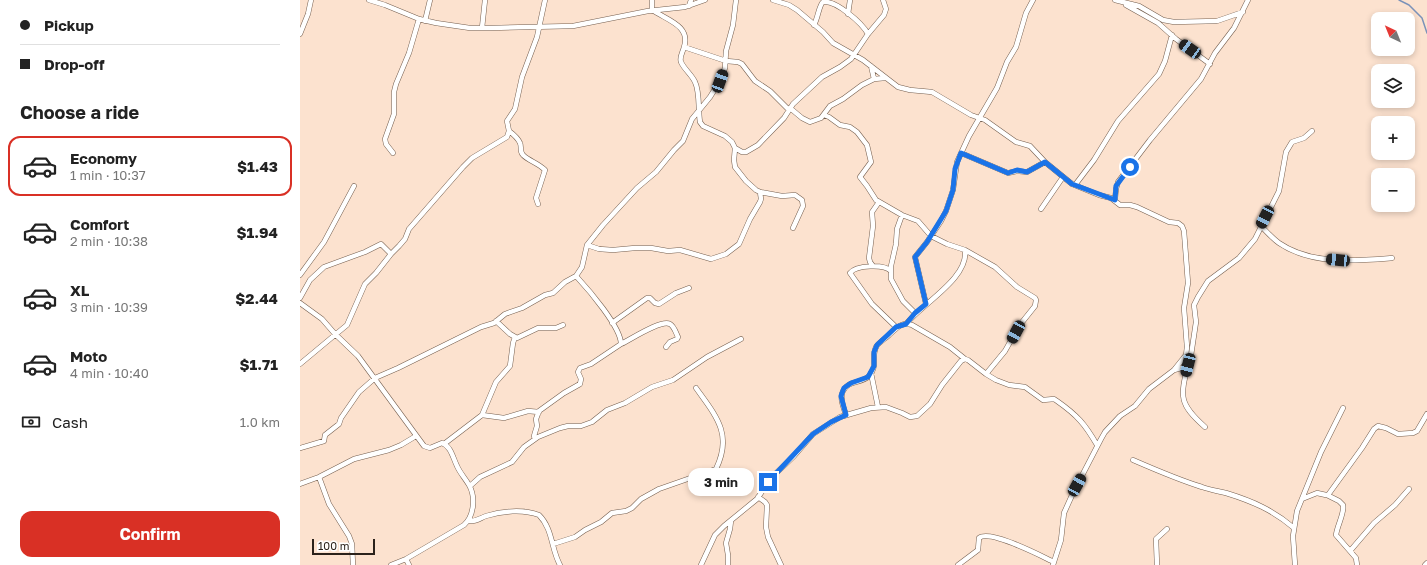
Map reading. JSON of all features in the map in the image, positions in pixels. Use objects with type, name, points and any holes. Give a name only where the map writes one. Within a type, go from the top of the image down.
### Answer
[{"type":"street","points":[[300,34],[308,14],[311,0]]},
{"type":"street","points":[[369,0],[425,21],[449,26],[482,28],[558,27],[578,25],[689,6],[705,0]]},
{"type":"street","points":[[425,21],[430,0]]},
{"type":"street","points":[[482,28],[485,0]]},
{"type":"street","points":[[300,364],[349,324],[365,284],[379,270],[404,239],[408,229],[455,174],[472,158],[507,137],[509,131],[508,120],[515,109],[522,77],[540,27],[545,0]]},
{"type":"street","points":[[652,0],[653,11]]},
{"type":"street","points":[[689,6],[691,0]]},
{"type":"street","points":[[300,448],[324,441],[325,434],[339,424],[341,418],[359,392],[375,378],[474,330],[496,321],[505,314],[522,308],[545,295],[553,294],[565,282],[576,276],[582,266],[587,245],[637,188],[656,172],[683,141],[690,122],[710,97],[720,81],[725,68],[736,0]]},
{"type":"street","points":[[773,0],[789,5],[797,10],[837,46],[878,70],[885,78],[898,87],[902,89],[932,92],[951,104],[980,119],[985,120],[1016,142],[1030,146],[1045,162],[1075,185],[1115,200],[1120,205],[1137,207],[1169,222],[1178,223],[1183,229],[1188,283],[1184,300],[1183,317],[1187,351],[1184,359],[1174,370],[1148,389],[1132,409],[1120,416],[1097,445],[1072,493],[1064,514],[1061,540],[1054,563],[1011,542],[984,536],[979,538],[979,547],[976,553],[958,565]]},
{"type":"street","points":[[848,14],[850,0]]},
{"type":"street","points":[[735,148],[742,152],[750,151],[779,123],[789,109],[822,77],[846,64],[886,12],[883,0]]},
{"type":"street","points":[[926,304],[914,259],[915,256],[931,236],[941,220],[950,200],[955,182],[955,169],[961,153],[969,136],[997,88],[1007,62],[1016,47],[1026,13],[1034,0]]},
{"type":"street","points":[[1115,0],[1139,6],[1163,20],[1174,22],[1217,21],[1243,12]]},
{"type":"street","points":[[1115,200],[1116,186],[1121,178],[1201,79],[1215,53],[1228,37],[1243,12],[1248,0]]},
{"type":"street","points":[[814,25],[820,5],[823,2],[828,1],[834,3],[858,22],[868,34]]},
{"type":"street","points":[[1121,2],[1158,23],[1210,64]]},
{"type":"street","points":[[653,11],[681,28],[685,35],[681,61],[695,81],[701,124],[725,136],[732,142],[735,148],[734,163],[736,169],[749,184],[760,192],[782,196],[795,195],[802,200],[804,206],[793,228]]},
{"type":"street","points":[[393,152],[386,144],[385,139],[394,114],[394,92],[407,59],[419,19]]},
{"type":"street","points":[[1075,185],[1094,160],[1118,121],[1159,74],[1165,61],[1172,35]]},
{"type":"street","points":[[684,47],[726,61],[738,62],[742,64],[755,81],[770,91],[789,109],[808,122],[820,119],[824,116],[830,106],[843,99],[856,89],[874,79],[885,78]]},
{"type":"street","points":[[871,66],[874,79]]},
{"type":"street","points":[[824,116],[829,117],[840,125],[850,127],[864,140],[871,162],[860,177],[868,186],[874,198],[919,222],[931,236],[947,244],[965,250],[995,267],[1017,287],[1033,296],[1036,300],[1035,306],[1019,326],[1005,351],[986,374]]},
{"type":"street","points":[[509,131],[520,142],[521,153],[524,157],[540,165],[545,170],[536,198],[538,204]]},
{"type":"street","points":[[1205,427],[1188,409],[1182,398],[1182,390],[1191,358],[1196,328],[1194,308],[1195,302],[1208,281],[1244,253],[1255,239],[1279,191],[1286,152],[1292,142],[1304,138],[1312,131]]},
{"type":"street","points":[[961,153],[1008,173],[1017,170],[1027,172],[1045,162]]},
{"type":"street","points":[[1041,209],[1063,177]]},
{"type":"street","points":[[300,275],[324,242],[354,186]]},
{"type":"street","points":[[587,245],[599,249],[613,250],[624,248],[651,248],[668,251],[680,250],[711,260],[726,254],[738,244],[760,202],[760,192]]},
{"type":"street","points":[[874,266],[870,262],[869,258],[873,226],[872,212],[879,202]]},
{"type":"street","points":[[902,214],[898,226],[891,271],[892,280],[903,301],[915,313]]},
{"type":"street","points":[[1261,226],[1288,248],[1301,254],[1316,258],[1356,260],[1392,258]]},
{"type":"street","points":[[300,298],[310,280],[324,267],[365,252],[380,244],[391,254]]},
{"type":"street","points":[[906,324],[915,313],[959,274],[965,262],[965,250]]},
{"type":"street","points":[[891,271],[886,267],[874,266],[856,269],[850,272],[872,304],[896,327]]},
{"type":"street","points":[[576,276],[595,298],[612,323],[621,340],[621,344]]},
{"type":"street","points":[[612,323],[649,298],[655,303],[659,304],[676,293],[689,288]]},
{"type":"street","points":[[300,303],[322,319],[335,334],[355,352],[416,436],[426,447],[444,444],[482,415],[496,382],[510,366],[515,337]]},
{"type":"street","points":[[496,321],[515,337],[524,336],[538,328],[556,328],[563,325]]},
{"type":"street","points":[[535,439],[537,426],[536,419],[539,412],[564,393],[580,384],[582,380],[578,372],[579,369],[592,364],[621,344],[659,324],[667,323],[672,326],[678,337],[666,346]]},
{"type":"street","points":[[846,415],[841,396],[842,391],[846,386],[865,379],[871,373],[874,366],[874,352],[877,345],[896,327],[906,324],[912,325],[945,344],[986,374],[1009,385],[1025,387],[1043,400],[1051,399],[1057,401],[1080,420],[1090,432],[1097,445]]},
{"type":"street","points":[[470,486],[480,477],[512,462],[524,447],[535,439],[560,428],[568,426],[581,426],[592,422],[612,408],[652,387],[673,380],[707,357],[741,339]]},
{"type":"street","points":[[701,565],[715,535],[758,497],[771,478],[794,456],[813,434],[831,422],[846,415],[878,407],[894,410],[910,417],[917,416],[930,404],[942,384],[964,359]]},
{"type":"street","points":[[1174,370],[1188,365]]},
{"type":"street","points":[[871,373],[878,407]]},
{"type":"street","points":[[553,544],[575,537],[585,530],[602,522],[612,513],[629,510],[641,499],[660,489],[716,469],[724,442],[722,429],[718,419],[696,388]]},
{"type":"street","points":[[1295,565],[1294,528],[1297,511],[1322,452],[1343,408]]},
{"type":"street","points":[[482,415],[501,418],[528,412],[539,412]]},
{"type":"street","points":[[1327,495],[1332,491],[1374,429],[1378,426],[1398,434],[1412,433],[1417,431],[1427,414]]},
{"type":"street","points":[[300,484],[319,477],[347,462],[389,450],[416,436]]},
{"type":"street","points":[[391,565],[406,559],[464,525],[468,521],[473,504],[470,486],[457,467],[451,451],[444,444]]},
{"type":"street","points":[[1133,460],[1171,477],[1230,494],[1265,507],[1294,528]]},
{"type":"street","points":[[319,477],[329,504],[349,536],[352,544],[353,565]]},
{"type":"street","points":[[1350,552],[1371,526],[1395,505],[1409,489]]},
{"type":"street","points":[[1302,499],[1317,493],[1327,495],[1332,499],[1339,501],[1344,506],[1344,512],[1339,521],[1339,527],[1336,535],[1356,558],[1357,565]]},
{"type":"street","points":[[758,497],[767,505],[766,527],[768,537],[781,565]]},
{"type":"street","points":[[468,521],[473,522],[485,517],[513,511],[535,514],[541,517],[549,530],[555,555],[560,565]]},
{"type":"street","points":[[728,565],[726,540],[732,521]]},
{"type":"street","points":[[1157,565],[1156,539],[1167,528]]},
{"type":"street","points":[[406,559],[409,565]]},
{"type":"waterway","points":[[1399,0],[1409,5],[1422,18],[1427,33]]},
{"type":"route","points":[[768,482],[813,434],[831,422],[846,415],[841,396],[844,388],[851,383],[868,377],[873,370],[874,352],[877,345],[890,335],[896,327],[906,324],[915,313],[926,304],[915,257],[927,242],[946,211],[955,182],[955,169],[961,153],[986,165],[1008,173],[1017,170],[1027,172],[1045,162],[1072,184],[1115,200],[1116,186],[1130,167]]}]
